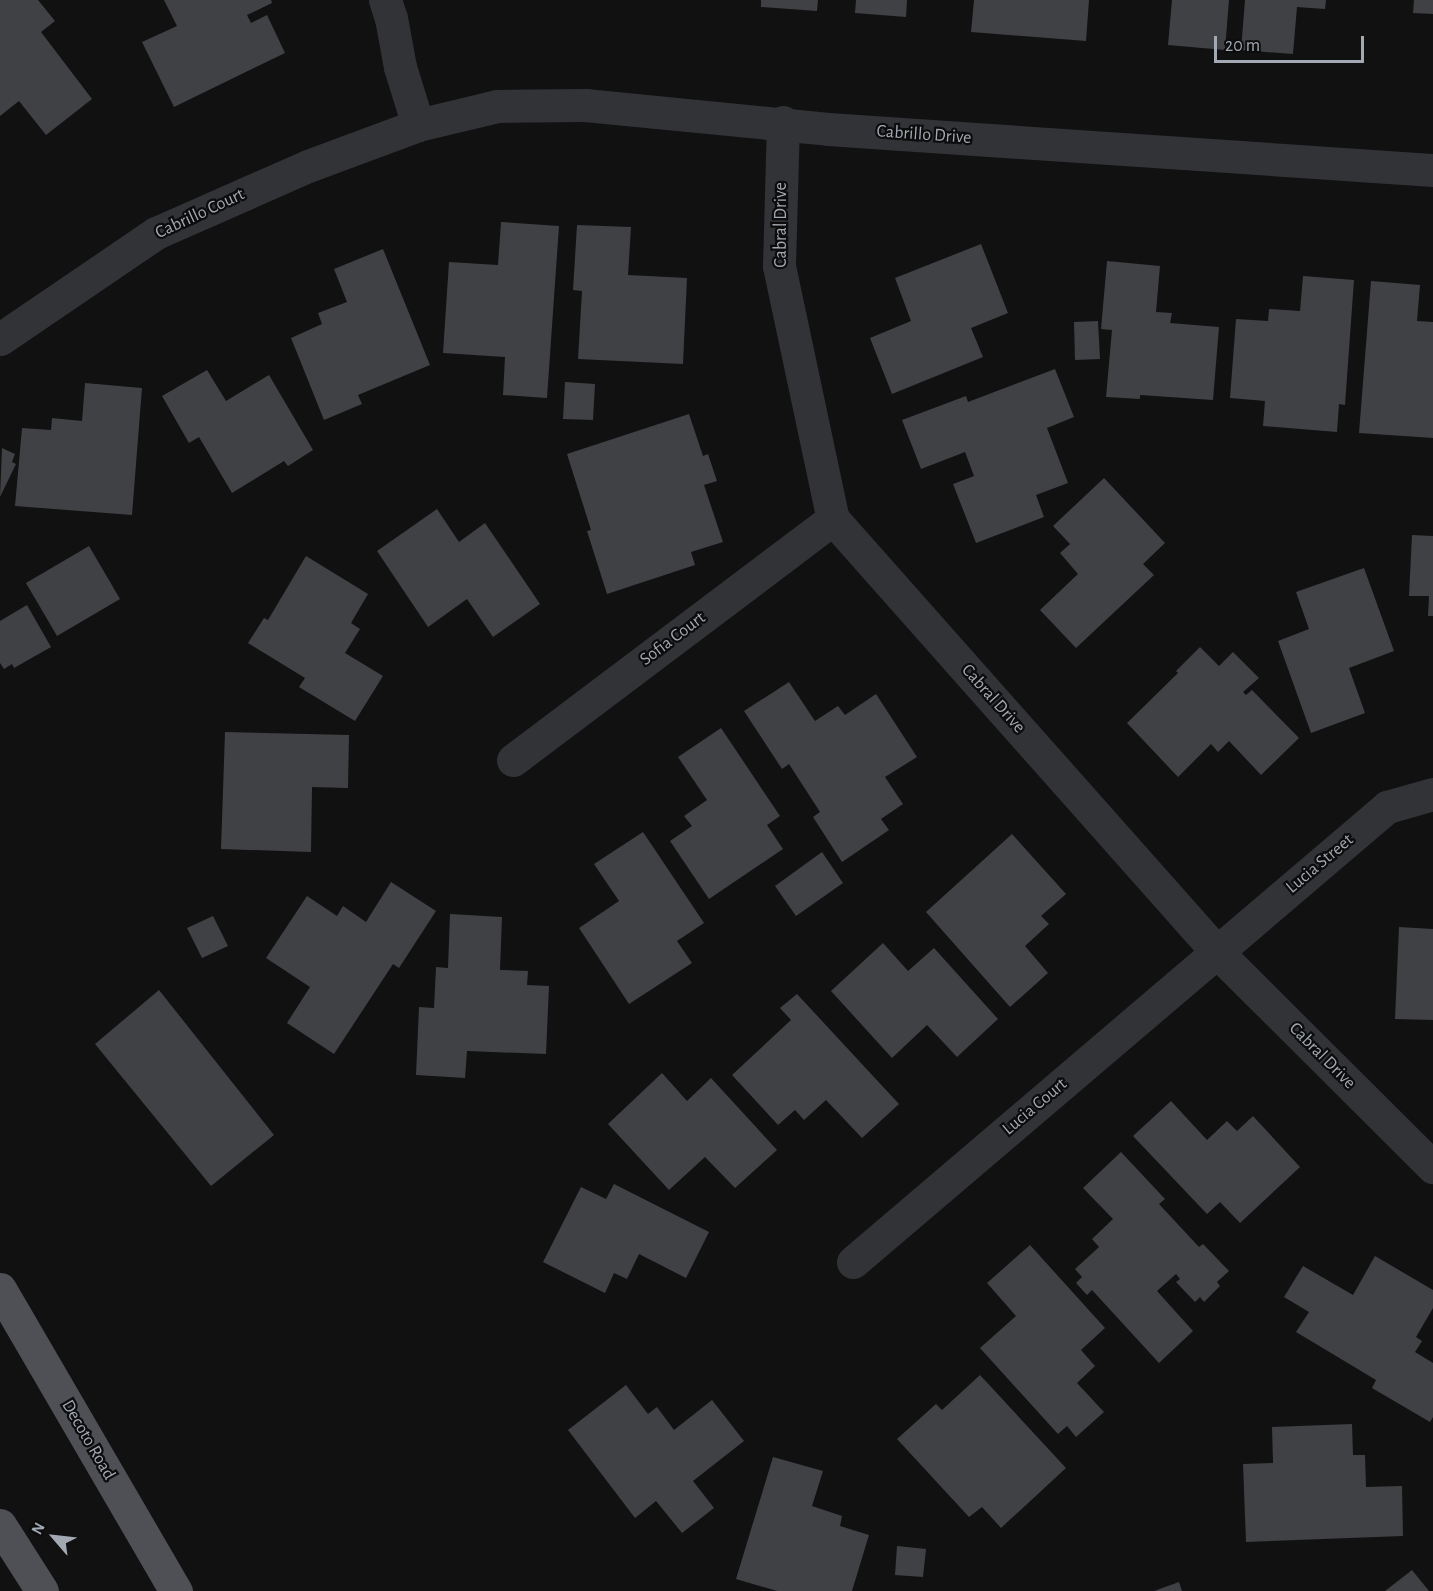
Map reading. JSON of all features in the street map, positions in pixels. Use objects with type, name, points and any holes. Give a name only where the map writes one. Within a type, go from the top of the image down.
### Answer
[{"type":"main road","name":"Decoto Road","points":[[0,1289],[176,1591]]},
{"type":"main road","points":[[0,1525],[42,1591]]},
{"type":"street","points":[[385,0],[391,18],[400,67],[418,125]]},
{"type":"street","name":"Cabrillo Drive","points":[[418,125],[497,106],[585,105],[840,129],[1433,170]]},
{"type":"street","name":"Cabral Drive","points":[[783,122],[779,267],[833,519],[1217,952],[1433,1167]]},
{"type":"street","name":"Cabrillo Court","points":[[0,339],[156,233],[308,166],[418,125]]},
{"type":"street","name":"Sofia Court","points":[[513,760],[833,519]]},
{"type":"street","name":"Lucia Street","points":[[1217,952],[1387,807],[1433,794]]},
{"type":"street","name":"Lucia Court","points":[[853,1262],[1217,952]]},
{"type":"building","points":[[0,0],[38,0],[55,21],[41,32],[92,99],[46,135],[19,101],[0,116]]},
{"type":"building","points":[[164,0],[271,0],[272,3],[247,15],[251,23],[267,15],[285,53],[174,107],[142,42],[177,26]]},
{"type":"building","points":[[761,0],[818,0],[817,11],[761,7]]},
{"type":"building","points":[[856,0],[907,0],[906,17],[855,13]]},
{"type":"building","points":[[974,0],[1089,0],[1086,41],[971,32]]},
{"type":"building","points":[[1172,0],[1229,0],[1225,50],[1168,45]]},
{"type":"building","points":[[1245,0],[1326,0],[1325,9],[1297,7],[1293,54],[1241,50]]},
{"type":"building","points":[[1414,0],[1433,0],[1433,14],[1413,13]]},
{"type":"building","points":[[501,222],[559,226],[547,398],[503,395],[505,357],[443,353],[449,262],[498,265]]},
{"type":"building","points":[[577,225],[631,227],[628,275],[687,278],[683,364],[578,359],[582,291],[573,290]]},
{"type":"building","points":[[981,244],[1008,313],[971,328],[983,357],[892,394],[870,338],[911,321],[895,278]]},
{"type":"building","points":[[383,249],[430,365],[358,395],[362,404],[324,420],[291,338],[322,324],[318,313],[347,302],[334,269]]},
{"type":"building","points":[[1107,261],[1160,266],[1156,312],[1172,313],[1170,323],[1219,327],[1213,400],[1140,395],[1140,399],[1106,397],[1112,330],[1101,329]]},
{"type":"building","points":[[1303,276],[1354,280],[1345,405],[1339,404],[1337,432],[1263,426],[1265,401],[1230,398],[1236,319],[1268,321],[1269,309],[1300,311]]},
{"type":"building","points":[[1371,281],[1420,285],[1417,321],[1433,322],[1433,438],[1359,433]]},
{"type":"building","points":[[1098,321],[1100,359],[1075,360],[1074,322]]},
{"type":"building","points":[[1055,369],[1074,417],[1047,428],[1068,483],[1036,495],[1044,517],[976,543],[953,484],[974,476],[965,452],[921,469],[902,420],[966,396],[968,402]]},
{"type":"building","points":[[207,370],[226,401],[269,375],[313,450],[288,466],[284,461],[232,493],[199,437],[189,443],[162,396]]},
{"type":"building","points":[[565,382],[595,384],[593,420],[563,419]]},
{"type":"building","points":[[85,383],[142,388],[132,515],[15,506],[22,428],[51,430],[52,418],[82,421]]},
{"type":"building","points":[[689,414],[703,456],[708,454],[717,481],[704,485],[723,542],[691,552],[695,565],[607,594],[587,531],[591,530],[567,454]]},
{"type":"building","points":[[2,448],[15,454],[12,462],[16,464],[0,497]]},
{"type":"building","points":[[1104,478],[1165,543],[1143,564],[1154,575],[1076,648],[1040,610],[1078,574],[1060,553],[1070,544],[1053,526]]},
{"type":"building","points":[[437,509],[459,542],[485,523],[540,604],[493,637],[467,599],[428,627],[377,551]]},
{"type":"building","points":[[1412,535],[1433,536],[1433,616],[1428,616],[1429,596],[1409,596]]},
{"type":"building","points":[[89,546],[120,599],[57,636],[26,583]]},
{"type":"building","points":[[306,556],[368,594],[351,623],[360,629],[345,653],[383,676],[355,721],[299,687],[305,678],[248,643],[264,618],[268,620]]},
{"type":"building","points":[[1364,568],[1394,651],[1349,668],[1365,713],[1311,733],[1278,641],[1309,629],[1296,592]]},
{"type":"building","points":[[27,605],[51,647],[14,668],[12,664],[4,669],[0,663],[0,621]]},
{"type":"building","points":[[1200,647],[1219,666],[1233,652],[1259,678],[1243,692],[1246,695],[1252,690],[1299,738],[1261,775],[1229,741],[1218,752],[1211,744],[1178,777],[1127,723],[1178,673],[1176,671]]},
{"type":"building","points":[[789,682],[815,721],[838,706],[845,715],[876,694],[917,757],[885,777],[903,804],[881,819],[889,830],[842,862],[813,817],[820,812],[789,764],[782,769],[744,711]]},
{"type":"building","points":[[721,728],[780,816],[767,825],[783,849],[709,899],[670,841],[692,826],[684,816],[707,800],[678,757]]},
{"type":"building","points":[[225,732],[349,735],[348,788],[312,787],[311,852],[221,849]]},
{"type":"building","points":[[643,832],[704,923],[677,941],[692,963],[629,1004],[579,928],[619,901],[594,864]]},
{"type":"building","points":[[1012,834],[1066,894],[1041,916],[1049,924],[1025,946],[1048,973],[1010,1007],[926,912]]},
{"type":"building","points":[[822,852],[843,883],[796,916],[775,886]]},
{"type":"building","points":[[391,882],[436,911],[399,968],[393,964],[334,1054],[287,1023],[310,987],[266,958],[307,896],[337,916],[343,906],[366,922]]},
{"type":"building","points":[[450,914],[502,917],[500,970],[528,971],[527,985],[549,986],[546,1054],[467,1051],[465,1078],[416,1075],[419,1007],[434,1008],[436,967],[448,968]]},
{"type":"building","points":[[213,916],[228,946],[202,958],[187,928]]},
{"type":"building","points":[[1399,927],[1433,929],[1433,1020],[1395,1019]]},
{"type":"building","points":[[883,943],[908,971],[934,948],[998,1019],[957,1057],[927,1025],[892,1058],[831,991]]},
{"type":"building","points":[[159,990],[274,1135],[211,1186],[95,1044]]},
{"type":"building","points":[[797,994],[899,1104],[862,1138],[826,1100],[804,1120],[795,1110],[778,1125],[732,1075],[791,1020],[780,1008]]},
{"type":"building","points":[[662,1073],[687,1101],[711,1078],[777,1150],[735,1188],[705,1157],[669,1190],[608,1124]]},
{"type":"building","points":[[1171,1101],[1207,1140],[1227,1121],[1237,1131],[1253,1116],[1300,1167],[1240,1223],[1220,1202],[1207,1214],[1133,1136]]},
{"type":"building","points":[[1121,1152],[1165,1199],[1159,1204],[1199,1247],[1203,1244],[1229,1271],[1217,1282],[1220,1286],[1204,1302],[1200,1297],[1195,1302],[1176,1282],[1180,1279],[1176,1274],[1157,1291],[1193,1331],[1159,1363],[1092,1290],[1087,1295],[1076,1283],[1082,1277],[1075,1269],[1099,1247],[1092,1239],[1113,1219],[1083,1188]]},
{"type":"building","points":[[614,1184],[709,1232],[686,1278],[639,1254],[627,1279],[614,1273],[605,1293],[543,1262],[581,1187],[606,1199]]},
{"type":"building","points":[[1030,1245],[1105,1328],[1081,1350],[1095,1366],[1077,1383],[1104,1412],[1076,1437],[1067,1426],[1058,1434],[980,1348],[1016,1316],[987,1283]]},
{"type":"building","points":[[1375,1256],[1433,1290],[1433,1308],[1416,1337],[1422,1341],[1415,1352],[1433,1363],[1433,1417],[1430,1422],[1372,1388],[1376,1380],[1296,1332],[1309,1312],[1284,1297],[1303,1266],[1353,1295]]},
{"type":"building","points":[[980,1375],[1066,1468],[1001,1528],[982,1507],[969,1517],[897,1439],[936,1404],[942,1410]]},
{"type":"building","points":[[626,1385],[648,1414],[657,1407],[674,1430],[712,1400],[744,1441],[693,1481],[714,1508],[682,1533],[656,1501],[635,1518],[568,1430]]},
{"type":"building","points":[[1352,1424],[1353,1455],[1365,1455],[1366,1487],[1402,1486],[1403,1536],[1246,1542],[1243,1464],[1273,1463],[1272,1427]]},
{"type":"building","points":[[773,1457],[823,1471],[812,1506],[842,1516],[840,1526],[869,1535],[852,1591],[777,1591],[736,1579]]},
{"type":"building","points":[[897,1546],[926,1549],[923,1577],[895,1575]]},
{"type":"building","points":[[1412,1570],[1429,1591],[1385,1591]]},
{"type":"building","points":[[1179,1582],[1182,1591],[1154,1591]]}]
